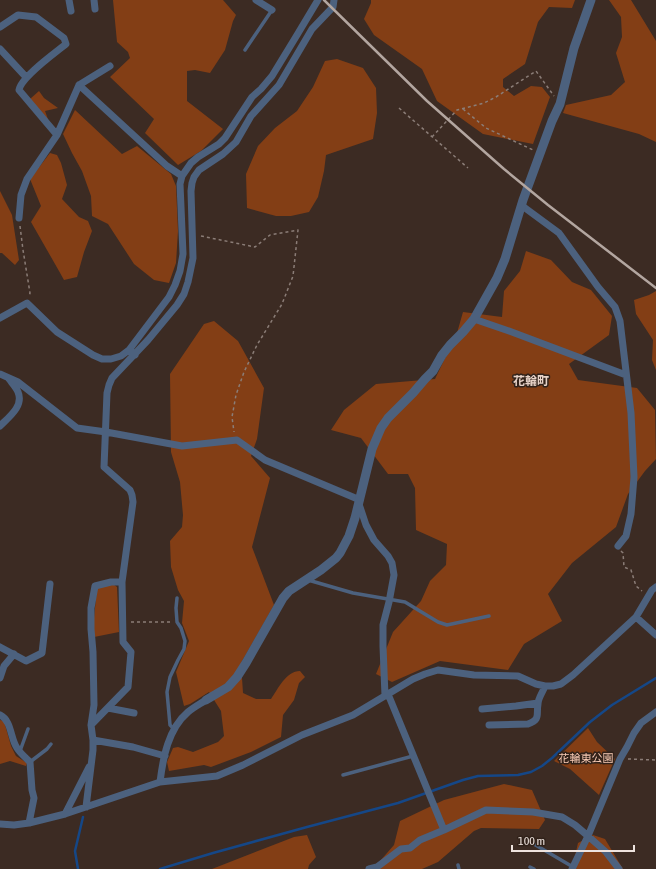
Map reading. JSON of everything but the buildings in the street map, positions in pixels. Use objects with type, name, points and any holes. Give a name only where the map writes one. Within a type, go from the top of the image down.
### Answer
[{"type":"street","points":[[70,0],[71,11]]},
{"type":"street","points":[[94,0],[95,9]]},
{"type":"street","points":[[256,0],[272,10]]},
{"type":"street","points":[[0,318],[27,303],[57,332],[93,356],[102,359],[111,359],[132,353],[176,285],[180,271],[183,254],[180,184],[182,176],[191,163],[226,138],[252,97],[272,76],[318,0]]},
{"type":"street","points":[[91,725],[128,687],[131,652],[123,642],[122,582],[133,502],[130,490],[104,467],[107,393],[109,385],[112,378],[132,353],[177,305],[184,294],[193,258],[191,191],[194,177],[199,170],[223,154],[236,142],[251,116],[279,85],[312,29],[333,7],[334,0]]},
{"type":"street","points":[[160,782],[164,756],[169,739],[174,729],[188,712],[228,687],[237,677],[283,598],[289,591],[331,562],[340,553],[349,536],[355,518],[372,448],[381,428],[388,418],[433,370],[450,345],[474,320],[497,278],[505,259],[522,202],[552,121],[560,104],[574,48],[591,0]]},
{"type":"street","points":[[0,27],[18,15],[36,17],[64,38],[66,44],[26,77],[19,86],[19,90],[56,135]]},
{"type":"street","points":[[0,49],[26,77]]},
{"type":"street","points":[[19,218],[21,195],[27,179],[56,135],[79,85],[110,66]]},
{"type":"street","points":[[79,85],[167,166],[182,176]]},
{"type":"street","points":[[522,202],[559,233],[614,307],[620,321],[631,413],[634,477],[631,514],[628,529],[626,536],[618,546]]},
{"type":"street","points":[[474,320],[508,331],[626,375]]},
{"type":"street","points":[[0,374],[18,382],[77,428],[182,446],[237,440],[265,460],[360,502]]},
{"type":"street","points":[[0,426],[15,411],[20,398],[18,391],[7,377]]},
{"type":"street","points":[[360,502],[366,525],[374,540],[392,563],[394,575],[384,625],[383,646],[386,695],[444,830]]},
{"type":"street","points":[[86,807],[93,750],[91,725],[94,705],[94,652],[91,629],[91,608],[95,586],[111,582],[122,582]]},
{"type":"street","points":[[0,647],[26,661],[42,653],[50,584]]},
{"type":"street","points":[[0,824],[14,825],[29,823],[65,814],[160,782],[217,776],[243,766],[302,735],[353,715],[424,674],[438,670],[474,675],[518,676],[536,684],[546,686],[561,684],[573,675],[636,617],[652,590],[656,588]]},
{"type":"street","points":[[636,617],[656,635]]},
{"type":"street","points":[[0,678],[4,666],[14,654]]},
{"type":"street","points":[[489,725],[528,724],[534,722],[537,719],[538,703],[546,686]]},
{"type":"street","points":[[482,709],[538,703]]},
{"type":"street","points":[[108,708],[134,713]]},
{"type":"street","points":[[572,868],[588,836],[620,759],[638,727],[656,712]]},
{"type":"street","points":[[0,715],[4,717],[8,724],[16,748],[30,762],[34,798],[29,823]]},
{"type":"street","points":[[93,740],[133,747],[164,756]]},
{"type":"street","points":[[65,814],[91,763]]},
{"type":"street","points":[[369,869],[377,867],[400,849],[410,848],[420,840],[486,810],[533,812],[562,818],[575,825],[606,852],[619,869]]},
{"type":"lane","points":[[245,50],[272,10]]},
{"type":"lane","points":[[306,580],[353,594],[405,602],[438,622],[447,625],[489,616]]},
{"type":"lane","points":[[174,729],[170,725],[166,692],[170,677],[184,649],[185,641],[181,628],[177,622],[176,608],[178,598]]},
{"type":"lane","points":[[20,752],[28,729]]},
{"type":"lane","points":[[30,762],[47,750],[51,744]]},
{"type":"lane","points":[[343,774],[413,756]]},
{"type":"lane","points":[[527,840],[572,868]]},
{"type":"path","points":[[432,137],[457,110],[484,103],[536,71],[560,104]]},
{"type":"path","points":[[399,108],[468,168]]},
{"type":"path","points":[[463,109],[486,128],[540,153]]},
{"type":"path","points":[[19,218],[30,294],[27,303]]},
{"type":"path","points":[[193,234],[255,247],[270,235],[298,230],[293,276],[282,304],[257,344],[247,365],[236,395],[232,417],[237,440]]},
{"type":"path","points":[[618,546],[623,553],[624,567],[631,570],[636,586],[648,597]]},
{"type":"path","points":[[123,622],[177,622]]},
{"type":"path","points":[[620,759],[656,760]]},
{"type":"green space","points":[[113,0],[223,0],[236,15],[225,50],[210,73],[195,70],[187,71],[187,101],[223,129],[201,151],[178,165],[145,133],[154,119],[110,77],[130,58],[128,52],[117,42]]},
{"type":"green space","points":[[371,0],[575,0],[572,8],[549,7],[538,22],[525,64],[503,79],[503,87],[514,96],[531,86],[542,87],[550,97],[533,144],[483,134],[437,101],[422,69],[374,35],[364,19]]},
{"type":"green space","points":[[609,0],[631,0],[656,41],[656,142],[639,134],[563,113],[566,105],[611,95],[625,82],[616,53],[622,37],[621,17]]},
{"type":"green space","points":[[337,59],[363,68],[376,88],[377,113],[373,139],[326,155],[318,197],[309,212],[291,216],[276,216],[247,208],[246,174],[258,146],[275,128],[297,111],[313,87],[325,61]]},
{"type":"green space","points":[[39,91],[44,98],[58,108],[45,111],[49,122],[30,99]]},
{"type":"green space","points":[[75,110],[122,154],[137,146],[171,174],[176,186],[178,231],[176,263],[169,283],[154,280],[134,264],[108,224],[92,216],[91,196],[82,171],[63,134]]},
{"type":"green space","points":[[50,153],[57,155],[61,163],[67,185],[62,199],[79,217],[88,221],[92,231],[77,277],[64,280],[31,222],[41,206],[30,179]]},
{"type":"green space","points":[[0,191],[12,215],[19,260],[15,265],[2,253],[0,253]]},
{"type":"green space","points":[[526,251],[551,260],[572,282],[591,290],[612,316],[609,335],[569,364],[578,380],[637,388],[655,410],[656,459],[628,494],[616,527],[572,563],[548,594],[562,621],[524,644],[508,670],[440,661],[392,682],[376,674],[393,632],[421,601],[430,581],[446,565],[447,544],[416,530],[415,488],[408,474],[388,474],[361,438],[331,430],[344,410],[376,384],[435,379],[457,333],[463,312],[502,317],[504,291],[520,271]]},
{"type":"green space","points":[[656,291],[656,370],[652,360],[653,340],[636,314],[634,300]]},
{"type":"green space","points":[[214,321],[238,341],[264,388],[257,439],[251,456],[270,478],[252,547],[274,605],[241,663],[243,693],[256,699],[271,699],[283,681],[291,674],[300,671],[305,677],[299,683],[294,700],[283,715],[281,737],[251,752],[211,767],[204,765],[169,771],[167,762],[173,748],[178,747],[193,752],[218,742],[224,736],[221,711],[209,692],[184,706],[176,672],[189,641],[182,623],[184,601],[178,590],[171,567],[170,541],[182,527],[183,515],[180,482],[171,452],[170,374],[204,324]]},
{"type":"green space","points":[[113,584],[117,587],[119,632],[94,637],[93,628],[97,588]]},
{"type":"green space","points":[[0,720],[4,721],[11,746],[16,756],[27,763],[26,766],[10,761],[0,764]]},
{"type":"green space","name":"花輪東公園","points":[[588,728],[597,742],[615,759],[599,795],[570,769],[554,761]]},
{"type":"green space","points":[[504,784],[532,790],[545,820],[539,829],[481,828],[474,831],[438,862],[422,869],[373,869],[394,845],[400,821],[444,800]]},
{"type":"green space","points":[[307,835],[316,857],[309,865],[308,869],[212,869],[294,837]]},
{"type":"green space","points":[[593,835],[605,839],[623,869],[572,869],[578,843]]},
{"type":"waterway","points":[[160,869],[213,853],[398,803],[478,776],[518,775],[531,772],[552,758],[590,722],[612,705],[656,678]]},
{"type":"waterway","points":[[78,869],[75,851],[83,817]]},
{"type":"railway","points":[[324,0],[427,101],[504,169],[548,205],[656,288]]},
{"type":"district","name":"花輪町","points":[[531,381]]}]
